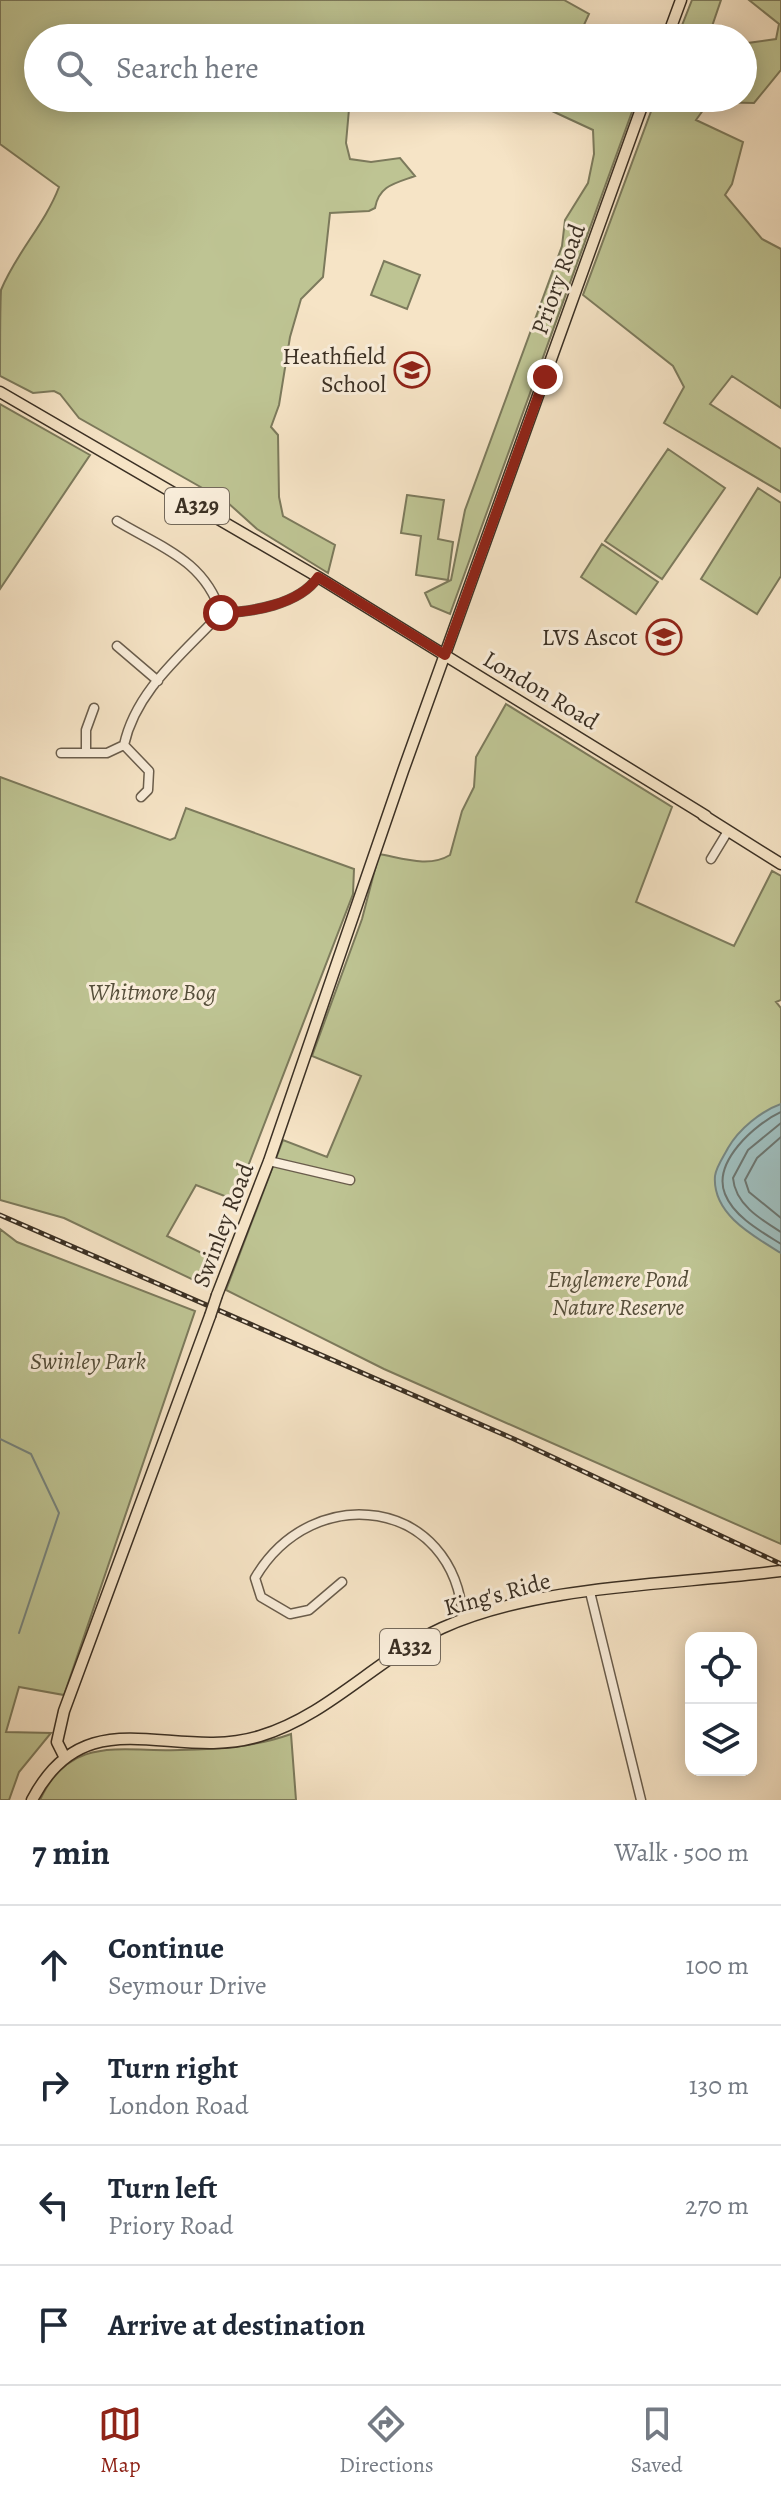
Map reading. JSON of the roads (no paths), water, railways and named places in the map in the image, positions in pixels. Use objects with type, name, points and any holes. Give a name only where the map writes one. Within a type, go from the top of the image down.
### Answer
[{"type":"main road","points":[[672,24],[681,0]]},
{"type":"main road","name":"Priory Road","points":[[445,655],[640,112]]},
{"type":"main road","name":"London Road","points":[[0,392],[318,577],[689,804],[781,864]]},
{"type":"main road","name":"Swinley Road","points":[[64,1756],[57,1742],[64,1711],[269,1161],[445,655]]},
{"type":"main road","name":"King's Ride","points":[[64,1756],[93,1743],[114,1740],[229,1741],[278,1730],[331,1702],[429,1635],[463,1619],[590,1592],[777,1571]]},
{"type":"main road","points":[[32,1800],[53,1766],[64,1756]]},
{"type":"street","points":[[117,521],[197,568],[213,587],[221,613]]},
{"type":"street","points":[[61,753],[107,753],[124,745],[136,707],[221,613],[261,611],[308,588],[318,577]]},
{"type":"street","points":[[117,646],[158,681]]},
{"type":"street","points":[[86,753],[86,730],[94,708]]},
{"type":"street","points":[[124,745],[149,771],[148,790],[141,797]]},
{"type":"street","points":[[711,859],[728,831]]},
{"type":"street","points":[[269,1161],[350,1180]]},
{"type":"street","points":[[342,1582],[309,1610],[290,1614],[261,1597],[255,1578],[266,1559],[299,1531],[327,1518],[373,1513],[414,1527],[453,1570],[463,1619]]},
{"type":"street","points":[[590,1592],[641,1800]]},
{"type":"water","points":[[781,1104],[781,1253],[747,1231],[727,1213],[716,1190],[715,1176],[738,1134],[758,1116]]},
{"type":"waterway","points":[[0,1439],[31,1454],[59,1513],[19,1633]]},
{"type":"railway","points":[[0,1215],[514,1439],[781,1564]]},
{"type":"place","name":"Heathfield School","points":[[412,370]]},
{"type":"place","name":"LVS Ascot","points":[[664,637]]},
{"type":"park label","name":"Whitmore Bog","points":[[152,992]]},
{"type":"park label","name":"Englemere Pond Nature Reserve","points":[[618,1293]]},
{"type":"park label","name":"Swinley Park","points":[[88,1361]]}]
